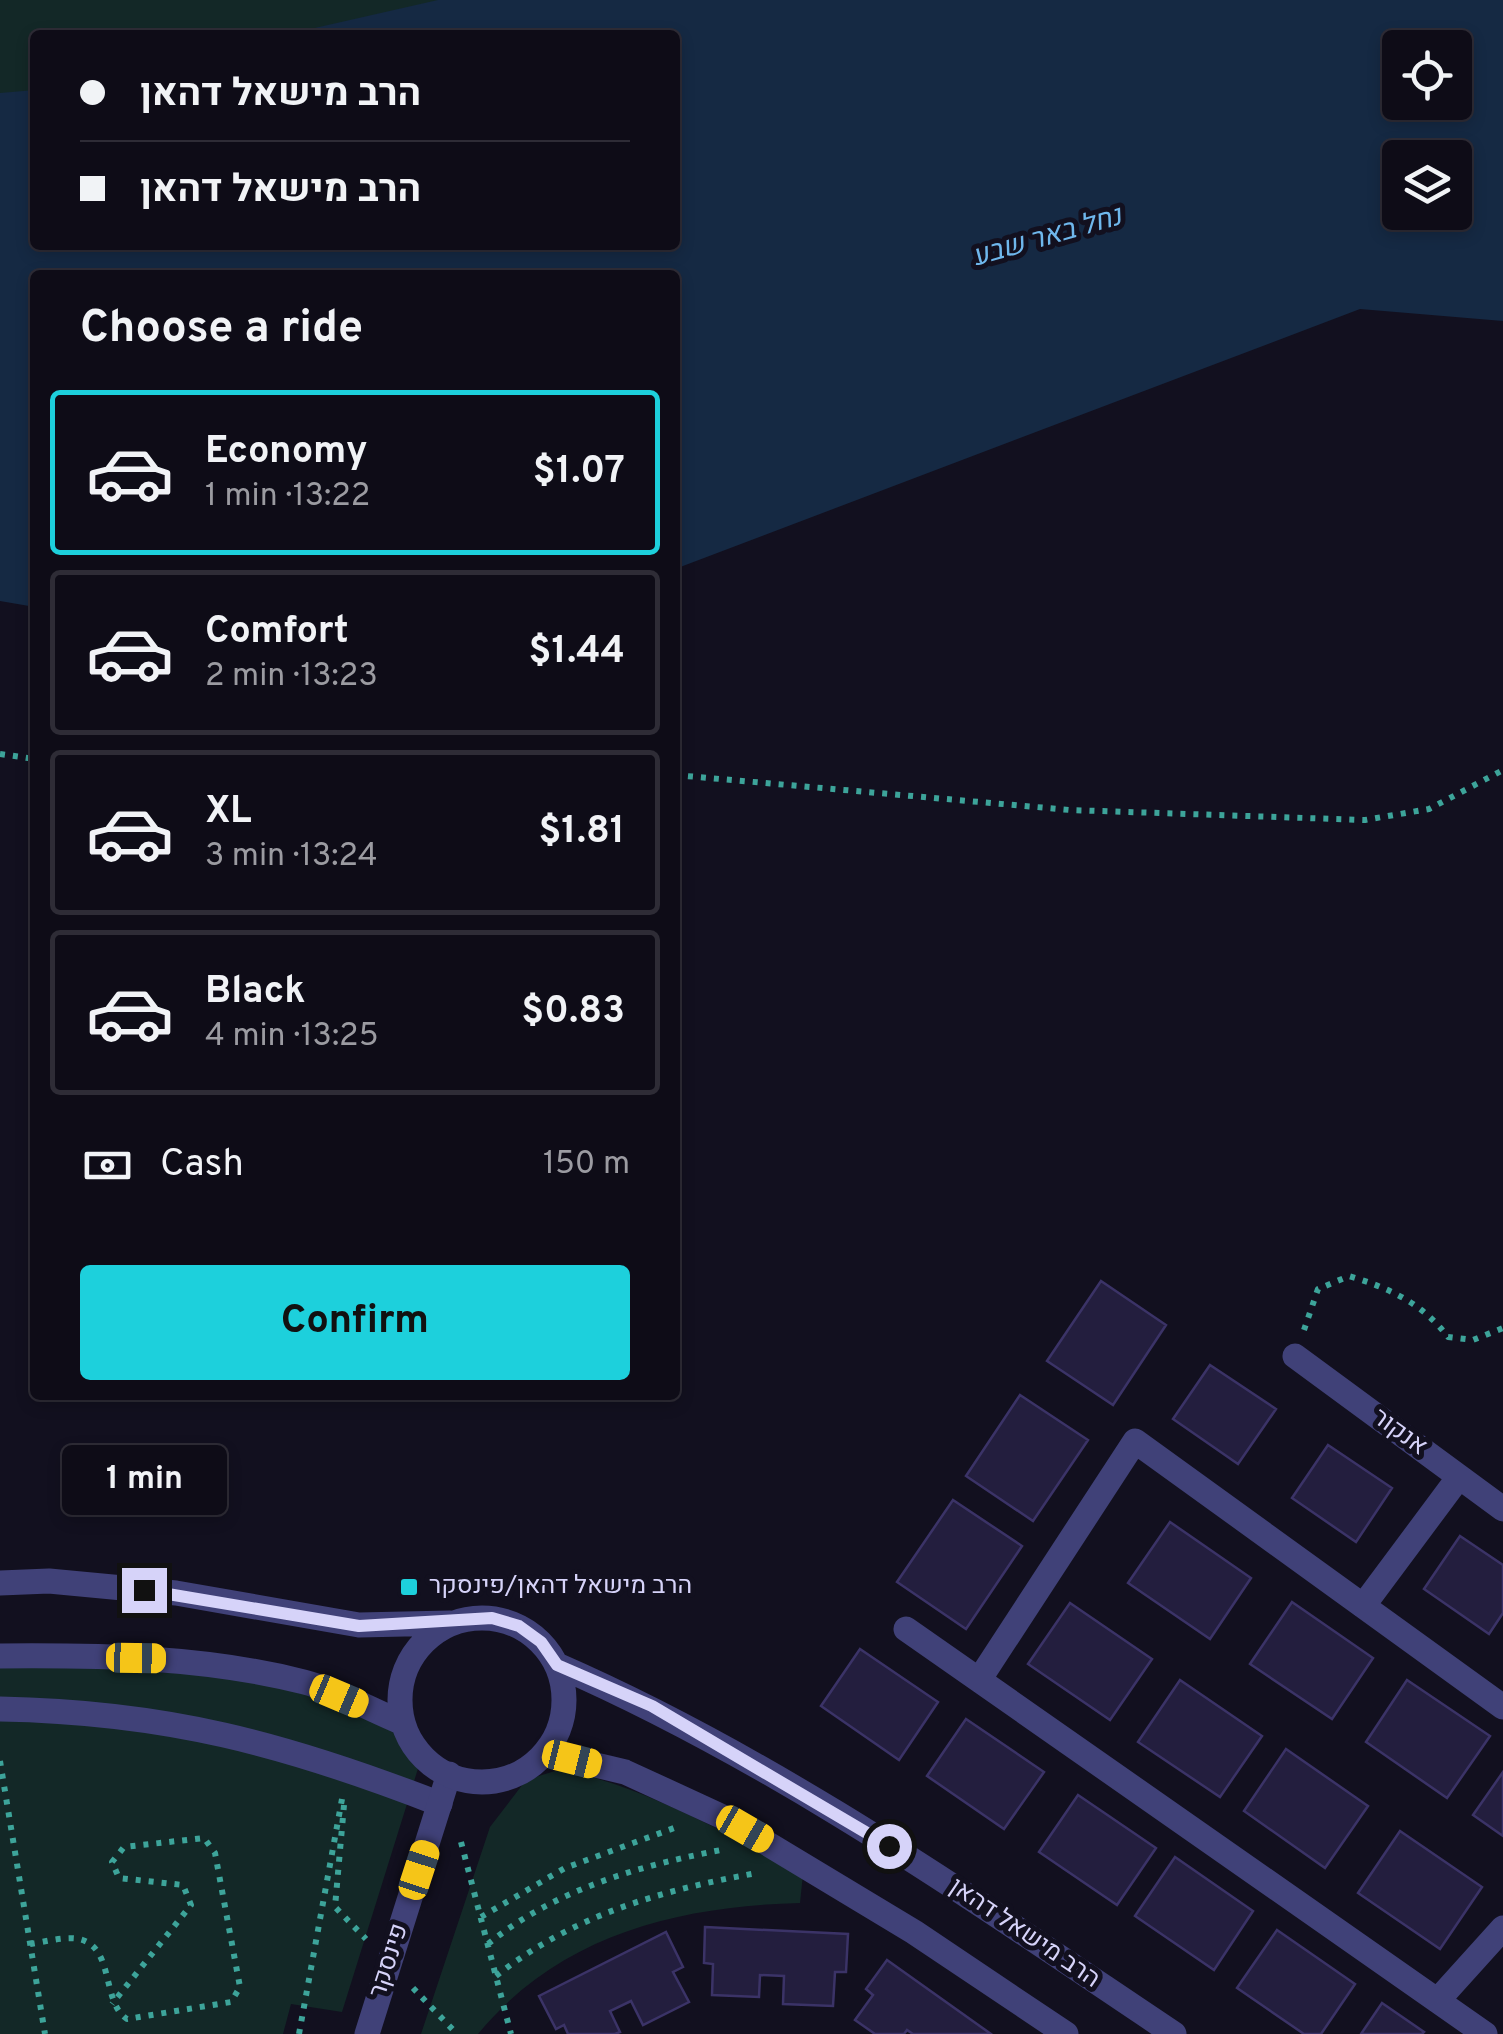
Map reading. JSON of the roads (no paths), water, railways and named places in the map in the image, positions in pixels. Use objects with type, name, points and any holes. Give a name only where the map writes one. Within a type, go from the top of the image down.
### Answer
[{"type":"street","name":"אנקור","points":[[1295,1356],[1503,1509]]},
{"type":"street","points":[[979,1680],[1134,1441],[1503,1707]]},
{"type":"street","points":[[1364,1606],[1459,1477]]},
{"type":"street","points":[[0,1584],[49,1581],[176,1594],[359,1626],[492,1618],[519,1626],[541,1642],[557,1665],[564,1692],[562,1720],[533,1766],[509,1778],[445,1788],[347,1768],[255,1739],[162,1721],[69,1710],[0,1709]]},
{"type":"street","points":[[445,1788],[414,1747],[403,1724],[400,1698],[404,1672],[418,1648],[439,1629],[455,1623]]},
{"type":"street","points":[[906,1629],[1486,2034]]},
{"type":"street","points":[[0,1656],[170,1659],[245,1671],[307,1683],[403,1724]]},
{"type":"street","name":"הרב מישאל דהאן","points":[[557,1665],[652,1706],[804,1794],[946,1882],[1174,2034]]},
{"type":"street","points":[[544,1753],[625,1772],[725,1818],[1066,2034]]},
{"type":"street","name":"פינסקר","points":[[367,2034],[445,1788]]},
{"type":"street","points":[[1438,2000],[1503,1928]]},
{"type":"water","name":"נחל באר שבע","points":[[438,0],[1503,0],[1503,321],[1360,309],[680,567],[680,270],[30,270],[30,606],[0,601],[0,93],[30,90],[30,250],[680,250],[680,30],[306,30]]},
{"type":"place","name":"הרב מישאל דהאן/פינסקר","points":[[409,1587]]}]
